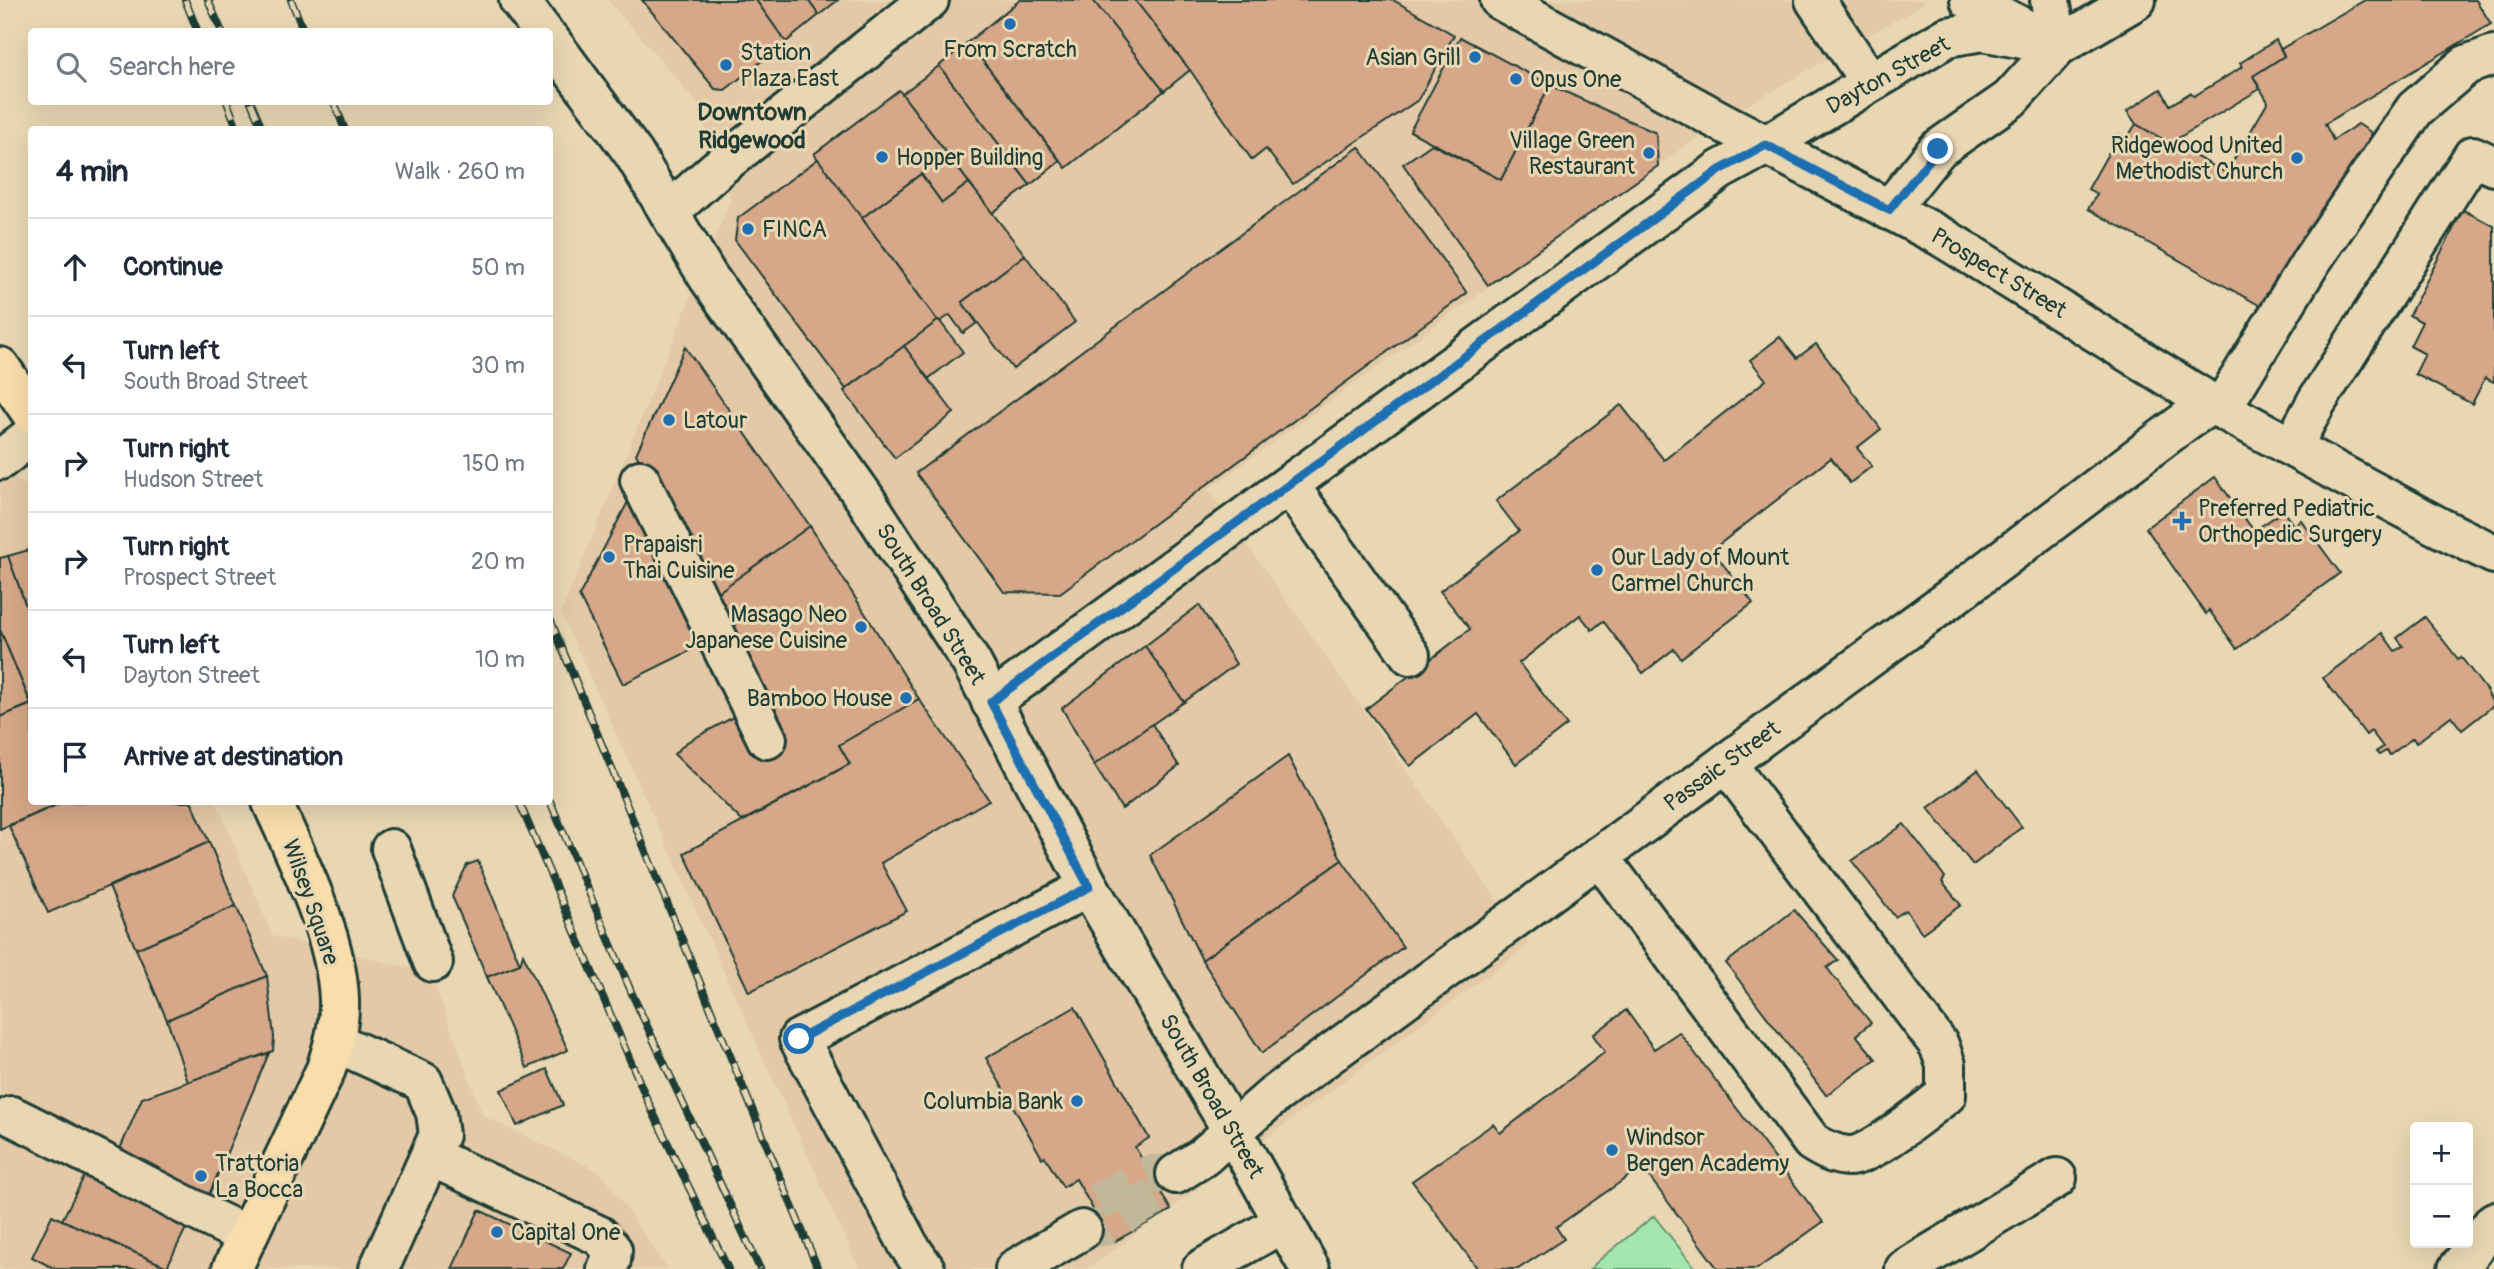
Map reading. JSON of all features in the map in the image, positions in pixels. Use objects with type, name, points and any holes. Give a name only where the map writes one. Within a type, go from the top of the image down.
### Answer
[{"type":"main road","points":[[0,367],[28,408]]},
{"type":"main road","points":[[0,410],[28,422]]},
{"type":"main road","name":"Wilsey Square","points":[[240,1252],[301,1124],[335,1042],[340,1002],[328,943],[308,882],[273,805]]},
{"type":"street","points":[[519,0],[540,28]]},
{"type":"street","points":[[669,212],[717,169],[929,0]]},
{"type":"street","name":"Prospect Street","points":[[1500,0],[1942,237],[2222,409],[2437,526],[2494,554]]},
{"type":"street","points":[[1815,0],[1870,82]]},
{"type":"street","points":[[1969,0],[2058,46]]},
{"type":"street","points":[[2050,0],[2058,46]]},
{"type":"street","points":[[1889,210],[1938,149],[2010,99],[2058,46],[2136,0]]},
{"type":"street","name":"Dayton Street","points":[[991,702],[1720,170],[1947,37],[1983,31],[2058,46]]},
{"type":"street","name":"South Broad Street","points":[[553,44],[634,154],[708,276],[864,497],[971,663],[1089,887],[1233,1130],[1310,1269]]},
{"type":"street","points":[[2222,409],[2312,260],[2415,109],[2466,65],[2494,55]]},
{"type":"street","points":[[2292,447],[2316,401],[2473,156],[2494,166]]},
{"type":"street","name":"Passaic Street","points":[[1176,1174],[1203,1157],[1273,1096],[1937,609],[2187,420],[2222,409]]},
{"type":"street","points":[[0,460],[28,438]]},
{"type":"street","points":[[640,480],[767,738]]},
{"type":"street","points":[[1289,485],[1410,655]]},
{"type":"street","points":[[1599,856],[1812,1142],[1827,1152],[1850,1156],[1872,1150],[1946,1095],[1946,1065],[1939,1045],[1726,763]]},
{"type":"street","points":[[391,849],[433,962]]},
{"type":"street","points":[[925,1269],[909,1247],[799,1039],[1089,887]]},
{"type":"street","points":[[335,1042],[423,1082],[436,1113],[439,1135],[379,1269]]},
{"type":"street","points":[[12,1116],[205,1216],[240,1252]]},
{"type":"street","points":[[429,1156],[600,1236],[612,1250],[607,1269]]},
{"type":"street","points":[[1914,1267],[2057,1178]]},
{"type":"street","points":[[1202,1269],[1284,1222]]},
{"type":"street","points":[[2458,1269],[2494,1222]]},
{"type":"street","points":[[1015,1269],[1082,1230]]},
{"type":"shaded area","points":[[608,0],[1922,0],[1924,4],[1720,121],[1208,489],[1529,945],[1088,1269],[859,1269],[561,613],[731,199],[697,103]]},
{"type":"shaded area","points":[[0,468],[28,487],[28,805],[217,805],[273,936],[430,972],[483,1116],[602,1173],[668,1269],[0,1269]]},
{"type":"green space","points":[[1654,1216],[1696,1269],[1590,1269],[1598,1261]]},
{"type":"building","name":"Station Plaza East","points":[[642,0],[756,0],[786,42],[725,90],[715,89]]},
{"type":"building","points":[[756,0],[808,0],[819,15],[786,42]]},
{"type":"building","points":[[808,0],[838,0],[819,15]]},
{"type":"building","points":[[1020,0],[1093,0],[1164,91],[1066,168],[968,42]]},
{"type":"building","points":[[1093,0],[1135,0],[1190,70],[1164,91]]},
{"type":"building","points":[[1135,0],[1393,0],[1454,35],[1418,100],[1293,184],[1266,149],[1252,160],[1190,70]]},
{"type":"building","name":"Ridgewood United Methodist Church","points":[[2365,0],[2476,0],[2491,24],[2325,124],[2333,140],[2358,124],[2372,133],[2320,233],[2266,309],[2088,209],[2097,194],[2088,189],[2119,134],[2127,138],[2136,124],[2226,173],[2268,102],[2253,76],[2284,56],[2281,49]]},
{"type":"building","points":[[1460,37],[1550,85],[1501,180],[1410,131]]},
{"type":"building","points":[[2276,40],[2284,56],[2253,76],[2260,89],[2170,143],[2136,124],[2127,111],[2161,89],[2170,105],[2190,93],[2194,96],[2242,67],[2240,63]]},
{"type":"building","points":[[968,42],[1060,161],[1030,185],[939,66]]},
{"type":"building","points":[[939,66],[1030,185],[992,213],[902,94]]},
{"type":"building","points":[[1550,85],[1656,133],[1658,166],[1488,285],[1403,164],[1432,144],[1501,180]]},
{"type":"building","name":"Hopper Building","points":[[899,90],[969,183],[942,203],[921,174],[862,218],[814,154]]},
{"type":"building","points":[[1359,147],[1467,293],[1060,593],[1004,592],[916,473]]},
{"type":"building","points":[[818,159],[938,321],[846,389],[735,240],[738,218]]},
{"type":"building","points":[[921,174],[942,203],[969,183],[1025,255],[962,302],[977,323],[963,333],[950,315],[938,321],[862,218]]},
{"type":"building","points":[[2463,210],[2494,226],[2494,382],[2485,378],[2472,404],[2415,374],[2425,354],[2410,346],[2422,322],[2409,315]]},
{"type":"building","points":[[1025,255],[1075,322],[1013,369],[962,302]]},
{"type":"building","points":[[939,320],[963,352],[928,379],[904,346]]},
{"type":"building","name":"Our Lady of Mount Carmel Church","points":[[1780,337],[1797,358],[1816,344],[1881,429],[1857,448],[1872,466],[1850,483],[1831,458],[1712,550],[1753,603],[1681,658],[1674,649],[1643,673],[1603,621],[1592,630],[1580,615],[1519,663],[1567,725],[1516,764],[1478,714],[1410,766],[1366,709],[1470,629],[1440,591],[1519,531],[1496,501],[1621,405],[1664,460],[1766,380],[1750,360]]},
{"type":"building","points":[[904,346],[954,413],[895,458],[844,391]]},
{"type":"building","points":[[685,347],[810,526],[713,597],[636,454]]},
{"type":"building","points":[[2215,477],[2254,531],[2283,511],[2294,526],[2301,520],[2340,573],[2237,649],[2209,610],[2206,614],[2146,528]]},
{"type":"building","points":[[632,494],[706,643],[623,684],[579,596]]},
{"type":"building","points":[[810,526],[919,699],[839,745],[850,764],[742,821],[674,754],[687,742],[743,712],[706,601]]},
{"type":"building","points":[[28,550],[28,612],[8,556]]},
{"type":"building","points":[[8,556],[28,612],[28,697],[0,630],[0,558]]},
{"type":"building","points":[[1199,605],[1236,664],[1184,702],[1145,646]]},
{"type":"building","points":[[2425,617],[2458,659],[2461,657],[2494,705],[2462,730],[2451,716],[2416,743],[2413,738],[2390,755],[2386,751],[2379,755],[2376,752],[2383,747],[2371,731],[2366,735],[2323,678],[2382,633],[2395,651],[2403,646],[2397,638]]},
{"type":"building","points":[[0,630],[28,697],[28,705],[0,717]]},
{"type":"building","points":[[1145,646],[1184,702],[1094,765],[1062,708]]},
{"type":"building","points":[[919,699],[989,800],[881,863],[907,911],[749,992],[684,853],[850,764],[839,745]]},
{"type":"building","points":[[28,706],[28,805],[56,805],[0,829],[0,717]]},
{"type":"building","points":[[1152,724],[1179,766],[1122,809],[1094,765]]},
{"type":"building","points":[[1288,756],[1342,860],[1202,960],[1150,855]]},
{"type":"building","points":[[1978,770],[2022,827],[1973,865],[1928,808]]},
{"type":"building","points":[[56,805],[193,805],[209,842],[48,913],[9,826]]},
{"type":"building","points":[[1904,824],[1945,877],[1942,882],[1961,905],[1922,933],[1906,910],[1895,917],[1852,861]]},
{"type":"building","points":[[209,842],[236,906],[136,949],[109,887]]},
{"type":"building","points":[[1342,860],[1403,947],[1262,1053],[1202,960]]},
{"type":"building","points":[[478,861],[520,964],[487,977],[452,896],[467,865]]},
{"type":"building","points":[[236,906],[267,976],[167,1020],[136,949]]},
{"type":"building","points":[[1794,910],[1838,960],[1827,968],[1871,1023],[1856,1035],[1876,1059],[1826,1095],[1726,963]]},
{"type":"building","points":[[523,954],[568,1050],[527,1068],[487,977],[520,964]]},
{"type":"building","points":[[267,976],[274,1037],[273,1051],[188,1082],[167,1020]]},
{"type":"building","points":[[1075,1007],[1149,1138],[1135,1147],[1171,1210],[1112,1243],[1076,1179],[1063,1187],[1045,1157],[1042,1158],[986,1058]]},
{"type":"building","name":"Windsor Bergen Academy","points":[[1626,1010],[1654,1049],[1679,1032],[1823,1222],[1757,1269],[1718,1269],[1642,1167],[1556,1227],[1564,1239],[1518,1269],[1478,1269],[1412,1181],[1493,1124],[1500,1133],[1605,1052],[1593,1035]]},
{"type":"building","points":[[269,1053],[206,1202],[114,1163],[142,1098]]},
{"type":"building","points":[[547,1069],[563,1105],[517,1126],[501,1090]]},
{"type":"building","points":[[88,1169],[190,1220],[167,1267],[62,1220]]},
{"type":"building","name":"Capital One","points":[[479,1210],[571,1253],[563,1269],[452,1269]]},
{"type":"building","points":[[52,1215],[167,1267],[57,1269],[47,1265],[32,1257]]},
{"type":"tunnel","points":[[1150,1174],[1176,1174],[1161,1193],[1103,1227],[1082,1230],[1092,1206],[1150,1174]]},
{"type":"railway","points":[[185,0],[196,28]]},
{"type":"railway","points":[[208,0],[220,28]]},
{"type":"railway","points":[[291,0],[302,28]]},
{"type":"railway","points":[[228,105],[236,126]]},
{"type":"railway","points":[[252,105],[261,126]]},
{"type":"railway","points":[[335,105],[343,126]]},
{"type":"railway","points":[[553,626],[818,1269]]},
{"type":"railway","points":[[520,805],[649,1104],[728,1269]]},
{"type":"railway","points":[[552,805],[633,996],[760,1269]]},
{"type":"place","name":"From Scratch","points":[[1010,24]]},
{"type":"place","name":"Asian Grill","points":[[1475,57]]},
{"type":"place","name":"Station Plaza East","points":[[726,65]]},
{"type":"place","name":"Opus One","points":[[1516,79]]},
{"type":"place","name":"Village Green Restaurant","points":[[1649,153]]},
{"type":"place","name":"Hopper Building","points":[[882,157]]},
{"type":"place","name":"Ridgewood United Methodist Church","points":[[2297,158]]},
{"type":"place","name":"FINCA","points":[[748,229]]},
{"type":"place","name":"Latour","points":[[669,420]]},
{"type":"place","name":"Preferred Pediatric Orthopedic Surgery","points":[[2182,521]]},
{"type":"place","name":"Prapaisri Thai Cuisine","points":[[609,557]]},
{"type":"place","name":"Our Lady of Mount Carmel Church","points":[[1597,570]]},
{"type":"place","name":"Masago Neo Japanese Cuisine","points":[[861,627]]},
{"type":"place","name":"Bamboo House","points":[[906,698]]},
{"type":"place","name":"Columbia Bank","points":[[1077,1101]]},
{"type":"place","name":"Windsor Bergen Academy","points":[[1612,1150]]},
{"type":"place","name":"Trattoria La Bocca","points":[[201,1176]]},
{"type":"place","name":"Capital One","points":[[497,1232]]},
{"type":"district","name":"Downtown Ridgewood","points":[[752,126]]},
{"type":"route","points":[[799,1039],[1089,887],[991,702],[1720,170],[1766,145],[1889,210],[1938,149]]}]
